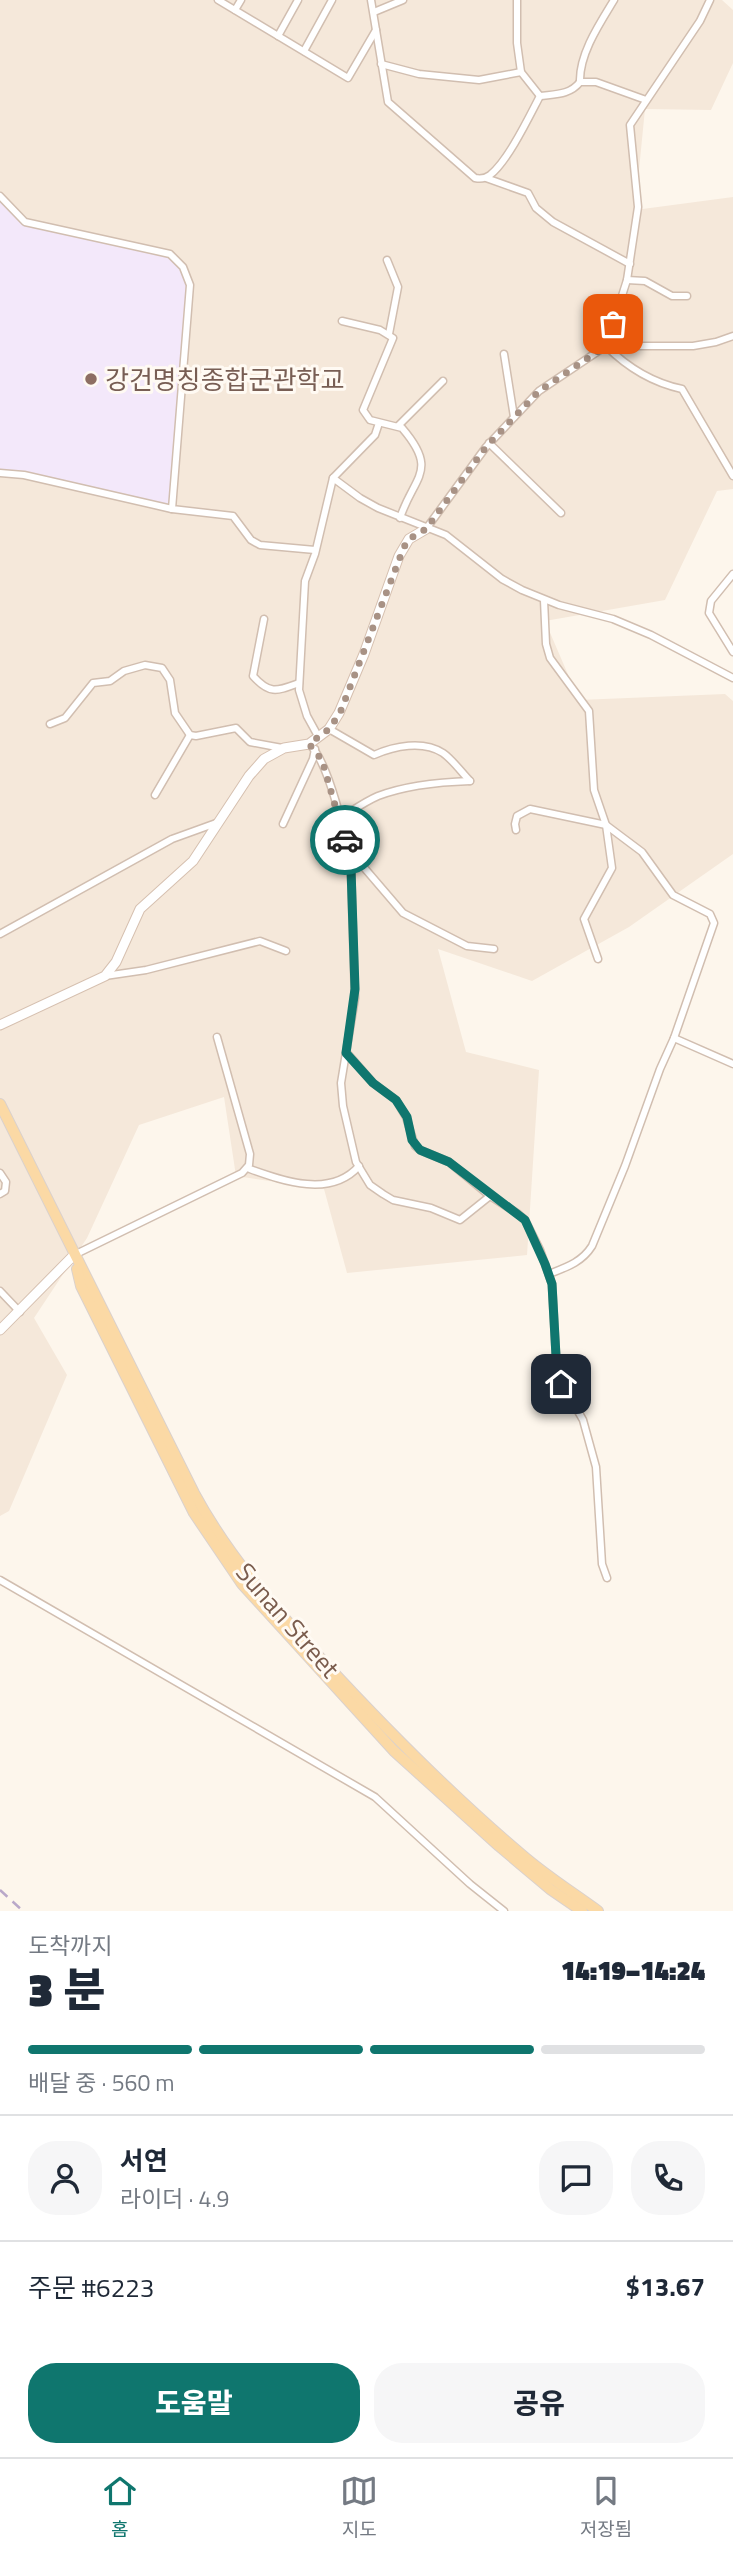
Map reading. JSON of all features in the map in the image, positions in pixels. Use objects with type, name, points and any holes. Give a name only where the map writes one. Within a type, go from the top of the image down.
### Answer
[{"type":"main road","name":"Sunan Street","points":[[0,1104],[213,1529],[253,1583],[383,1726],[522,1855],[597,1911]]},
{"type":"main road","name":"Sunan Street","points":[[74,1255],[81,1286],[194,1513],[242,1584],[394,1751],[499,1846],[550,1889],[582,1911]]},
{"type":"street","points":[[218,0],[348,78],[376,30]]},
{"type":"street","points":[[235,10],[241,0]]},
{"type":"street","points":[[278,36],[298,0]]},
{"type":"street","points":[[304,51],[332,0]]},
{"type":"street","points":[[371,0],[386,95],[392,106],[474,178],[486,178],[528,193],[536,208],[553,222],[630,264]]},
{"type":"street","points":[[374,12],[403,0]]},
{"type":"street","points":[[517,0],[517,43],[521,72],[540,96]]},
{"type":"street","points":[[540,96],[576,88],[580,82],[584,59],[614,0]]},
{"type":"street","points":[[606,346],[627,280],[638,207],[630,125],[700,21],[710,0]]},
{"type":"street","points":[[381,64],[419,74],[479,80],[521,72]]},
{"type":"street","points":[[580,82],[596,82],[646,100]]},
{"type":"street","points":[[486,178],[504,159],[540,96]]},
{"type":"street","points":[[0,196],[25,222],[170,254],[183,267],[190,285],[172,509]]},
{"type":"street","points":[[387,260],[398,287],[389,334]]},
{"type":"street","points":[[627,280],[645,281],[673,296],[687,296]]},
{"type":"street","points":[[342,321],[389,334],[393,338],[363,410],[370,420],[398,426],[407,433],[418,453],[422,472],[400,518]]},
{"type":"street","points":[[283,824],[313,759],[312,746],[340,713],[399,556],[409,539],[426,529],[489,443],[539,391],[606,346],[694,346],[733,336]]},
{"type":"street","points":[[606,346],[622,362],[667,386],[682,389],[732,473]]},
{"type":"street","points":[[504,354],[514,417]]},
{"type":"street","points":[[398,426],[443,381]]},
{"type":"street","points":[[318,736],[307,716],[299,683],[303,590],[333,478],[375,435],[379,423]]},
{"type":"street","points":[[489,443],[562,513]]},
{"type":"street","points":[[0,473],[23,475],[172,509],[233,516],[251,540],[260,545],[315,550]]},
{"type":"street","points":[[333,478],[359,498],[400,518],[446,535],[502,579],[544,600],[613,619],[651,635],[733,678]]},
{"type":"street","points":[[733,574],[711,601],[709,614],[733,652]]},
{"type":"street","points":[[544,600],[546,644],[550,658],[589,711],[594,790],[606,825],[612,867],[584,919],[598,959]]},
{"type":"street","points":[[264,619],[253,676],[270,690],[278,691],[299,683]]},
{"type":"street","points":[[50,724],[65,718],[93,683],[110,681],[124,671],[154,665],[162,668],[167,675],[176,713],[190,735],[236,728],[250,742],[284,748],[312,746]]},
{"type":"street","points":[[329,729],[374,755],[391,747],[421,746],[443,753],[470,781],[398,789],[375,797],[339,819]]},
{"type":"street","points":[[155,795],[190,735]]},
{"type":"street","points":[[312,746],[322,760],[348,849],[351,869],[355,989],[341,1093],[350,1140],[359,1166],[370,1185],[393,1200],[431,1208],[460,1220],[490,1196]]},
{"type":"street","points":[[105,976],[116,962],[140,909],[193,862],[258,765],[284,748]]},
{"type":"street","points":[[516,830],[517,816],[530,809],[606,825],[642,852],[678,899],[705,911],[713,918],[714,930],[592,1246],[575,1264],[549,1274]]},
{"type":"street","points":[[0,934],[172,839],[219,822]]},
{"type":"street","points":[[348,849],[403,913],[467,946],[494,949]]},
{"type":"street","points":[[0,1026],[105,976],[146,970],[260,941],[286,951]]},
{"type":"street","points":[[0,1330],[74,1255],[242,1173],[247,1168],[250,1154],[217,1037]]},
{"type":"street","points":[[674,1038],[733,1064]]},
{"type":"street","points":[[346,1053],[373,1083],[396,1100],[407,1117],[412,1140],[420,1150],[449,1162],[490,1196],[525,1220],[549,1274],[554,1301],[557,1374],[583,1420],[596,1466],[602,1564],[607,1578]]},
{"type":"street","points":[[247,1168],[294,1184],[309,1185],[345,1179],[359,1166]]},
{"type":"street","points":[[0,1173],[6,1182],[5,1191],[0,1194]]},
{"type":"street","points":[[0,1291],[20,1312]]},
{"type":"street","points":[[0,1580],[375,1797],[451,1868],[504,1911]]},
{"type":"shaded area","points":[[0,0],[722,0],[733,10],[733,63],[711,110],[645,109],[635,210],[733,197],[733,489],[717,491],[665,600],[545,621],[579,700],[725,694],[733,701],[733,854],[629,927],[532,981],[438,949],[466,1052],[539,1070],[527,1255],[347,1273],[324,1189],[236,1176],[224,1097],[139,1125],[87,1238],[34,1318],[67,1375],[9,1511],[0,1516]]},
{"type":"shaded area","name":"강건명칭종합군관학교","points":[[0,196],[25,222],[170,254],[183,267],[190,285],[172,509],[24,475],[0,473]]},
{"type":"railway","points":[[0,1890],[23,1911]]},
{"type":"way so far","points":[[345,840],[322,760],[309,744],[329,729],[340,713],[399,556],[409,539],[426,529],[486,447],[539,391],[606,346],[613,324]]},
{"type":"place","name":"강건명칭종합군관학교","points":[[91,379]]},
{"type":"route","points":[[345,840],[351,869],[355,989],[346,1053],[373,1083],[396,1100],[407,1117],[415,1146],[449,1162],[490,1196],[525,1220],[540,1250],[552,1284],[557,1374],[561,1384]]}]
